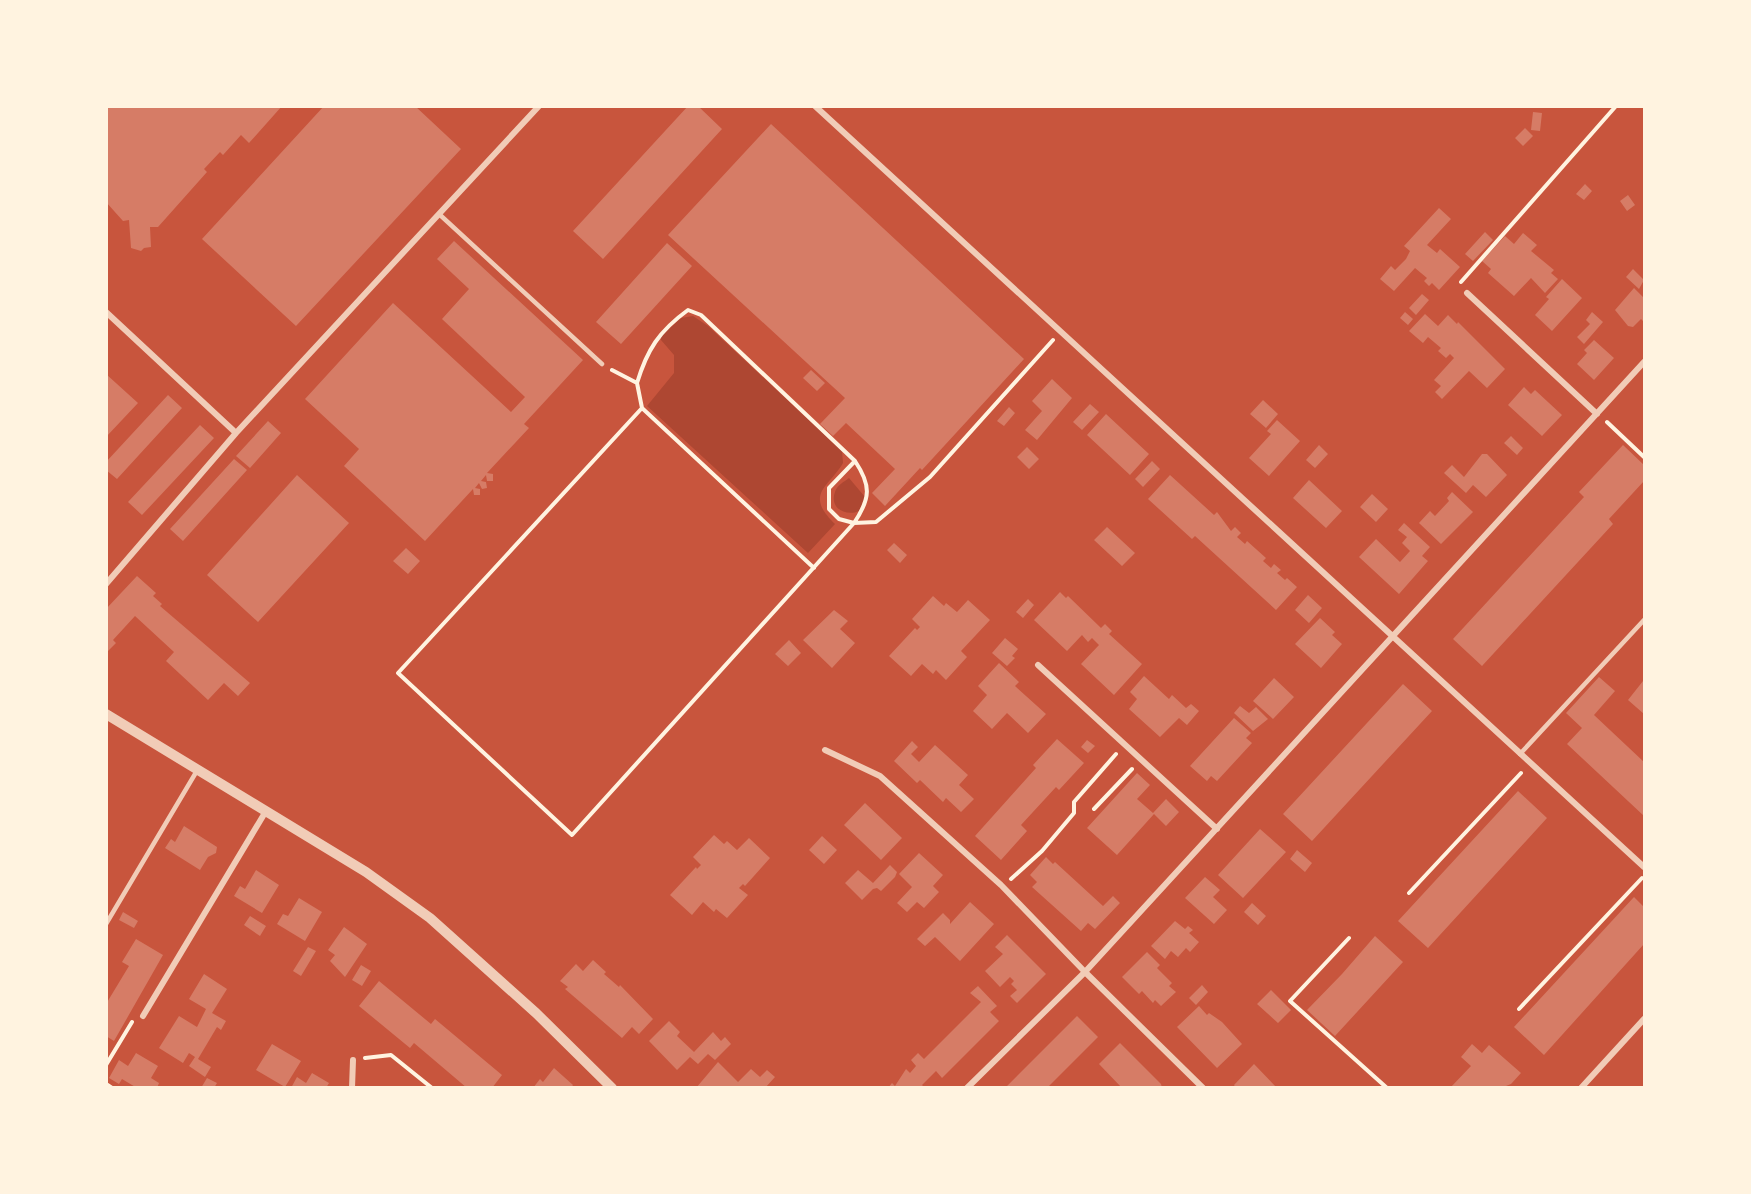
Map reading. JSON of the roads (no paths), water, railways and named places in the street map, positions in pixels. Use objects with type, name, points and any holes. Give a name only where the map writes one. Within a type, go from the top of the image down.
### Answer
[{"type":"street","points":[[106,584],[236,433],[539,106]]},
{"type":"street","points":[[816,106],[1393,639],[1644,867]]},
{"type":"street","points":[[1467,293],[1597,414]]},
{"type":"street","points":[[106,312],[236,433]]},
{"type":"street","points":[[967,1088],[1084,972],[1393,639],[1644,362]]},
{"type":"street","points":[[1038,665],[1217,829]]},
{"type":"street","points":[[106,714],[366,872],[430,918],[536,1014],[612,1088]]},
{"type":"street","points":[[825,750],[880,776],[1001,885],[1084,972],[1203,1088]]},
{"type":"street","points":[[143,1016],[266,811]]},
{"type":"street","points":[[1581,1088],[1644,1019]]},
{"type":"street","points":[[352,1088],[353,1060]]},
{"type":"lane","points":[[439,214],[602,364]]},
{"type":"lane","points":[[1520,754],[1644,620]]},
{"type":"lane","points":[[106,924],[198,769]]}]
